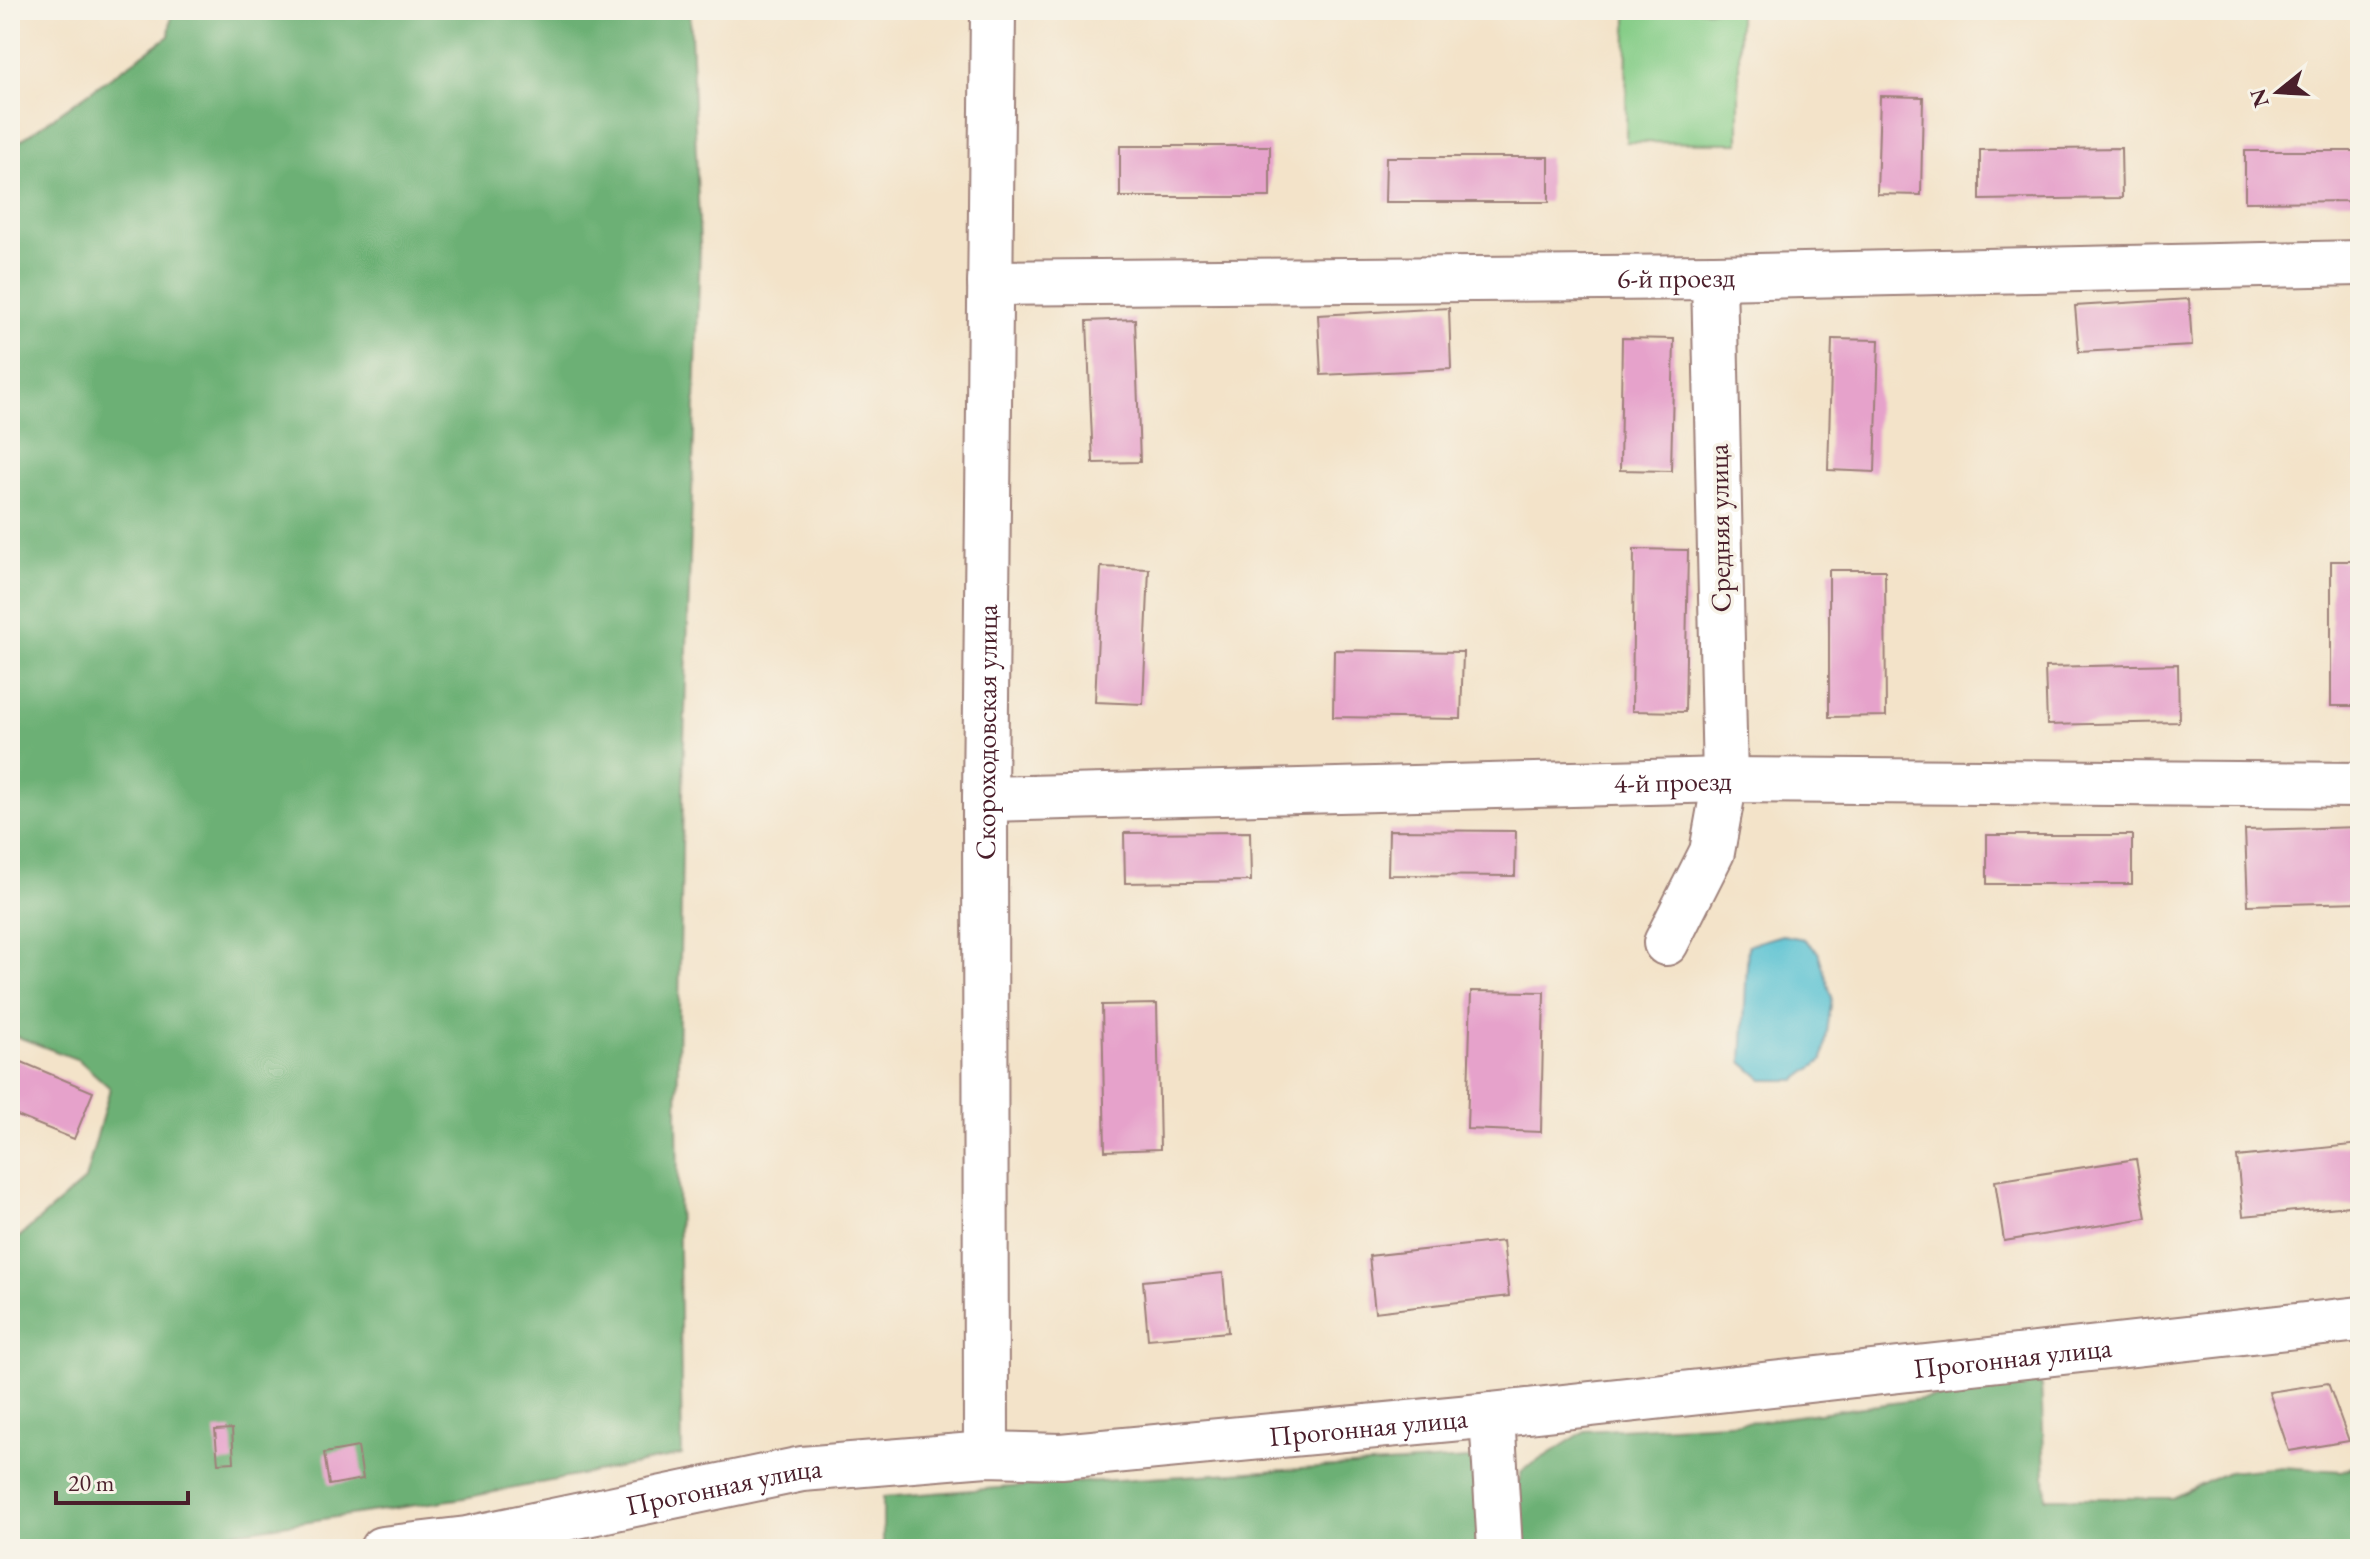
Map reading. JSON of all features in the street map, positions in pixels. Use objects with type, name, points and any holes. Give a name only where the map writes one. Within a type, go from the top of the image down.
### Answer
[{"type":"street","name":"Скороходовская улица","points":[[986,1454],[985,799],[993,10]]},
{"type":"street","name":"6-й проезд","points":[[990,283],[1714,277],[2360,263]]},
{"type":"street","name":"Средняя улица","points":[[1666,943],[1712,852],[1725,780],[1714,277]]},
{"type":"street","name":"4-й проезд","points":[[985,799],[1725,780],[2360,785]]},
{"type":"street","name":"Прогонная улица","points":[[382,1549],[467,1539],[802,1469],[986,1454],[1061,1456],[1492,1415],[2360,1319]]},
{"type":"street","points":[[1492,1415],[1500,1549]]},
{"type":"green space","points":[[172,10],[690,10],[700,246],[684,743],[677,1116],[682,1455],[464,1498],[121,1549],[10,1549],[10,1245],[85,1180],[110,1088],[79,1060],[10,1034],[10,148],[169,36]]},
{"type":"green space","points":[[1627,10],[1739,10],[1739,143],[1626,142]]},
{"type":"green space","points":[[2041,1383],[2046,1498],[2173,1498],[2228,1472],[2282,1467],[2342,1471],[2360,1464],[2360,1549],[1513,1549],[1511,1508],[1522,1471],[1585,1431],[1760,1421]]},
{"type":"green space","points":[[1483,1458],[1488,1549],[883,1549],[883,1497]]},
{"type":"water","points":[[1782,935],[1804,939],[1818,952],[1832,997],[1823,1060],[1796,1080],[1763,1080],[1742,1062],[1748,945]]},
{"type":"building","points":[[1880,96],[1923,97],[1921,195],[1877,194]]},
{"type":"building","points":[[1120,146],[1270,146],[1270,197],[1120,197]]},
{"type":"building","points":[[2121,148],[2122,198],[1980,200],[1980,150]]},
{"type":"building","points":[[2245,151],[2360,151],[2360,201],[2245,202]]},
{"type":"building","points":[[1386,157],[1549,157],[1549,202],[1385,202]]},
{"type":"building","points":[[2189,299],[2192,346],[2079,352],[2075,306]]},
{"type":"building","points":[[1449,308],[1451,369],[1321,375],[1318,315]]},
{"type":"building","points":[[1135,319],[1140,462],[1093,463],[1087,321]]},
{"type":"building","points":[[2357,332],[2360,332],[2360,465],[2357,465]]},
{"type":"building","points":[[1622,338],[1674,339],[1671,471],[1620,470]]},
{"type":"building","points":[[1832,339],[1879,340],[1875,472],[1828,470]]},
{"type":"building","points":[[1634,549],[1688,550],[1685,712],[1632,711]]},
{"type":"building","points":[[2331,561],[2360,561],[2360,706],[2331,706]]},
{"type":"building","points":[[1101,567],[1149,569],[1143,704],[1095,702]]},
{"type":"building","points":[[1829,570],[1885,570],[1886,716],[1829,717]]},
{"type":"building","points":[[1334,650],[1463,652],[1461,719],[1333,717]]},
{"type":"building","points":[[2178,664],[2179,722],[2047,725],[2045,667]]},
{"type":"building","points":[[2360,827],[2360,902],[2248,905],[2245,830]]},
{"type":"building","points":[[1389,830],[1516,831],[1515,876],[1388,875]]},
{"type":"building","points":[[1250,832],[1251,881],[1125,883],[1124,833]]},
{"type":"building","points":[[1987,835],[2132,835],[2132,884],[1987,884]]},
{"type":"building","points":[[1471,991],[1544,992],[1541,1132],[1467,1129]]},
{"type":"building","points":[[1157,1004],[1160,1149],[1105,1151],[1102,1005]]},
{"type":"building","points":[[10,1057],[93,1092],[74,1139],[10,1113]]},
{"type":"building","points":[[2360,1144],[2360,1205],[2243,1216],[2237,1157]]},
{"type":"building","points":[[2136,1159],[2146,1218],[2004,1241],[1995,1181]]},
{"type":"building","points":[[1503,1241],[1509,1296],[1375,1312],[1369,1256]]},
{"type":"building","points":[[1223,1273],[1228,1332],[1148,1339],[1143,1281]]},
{"type":"building","points":[[2328,1383],[2349,1441],[2289,1451],[2269,1392]]},
{"type":"building","points":[[232,1429],[234,1462],[218,1463],[215,1430]]},
{"type":"building","points":[[358,1447],[363,1479],[329,1485],[324,1453]]}]
